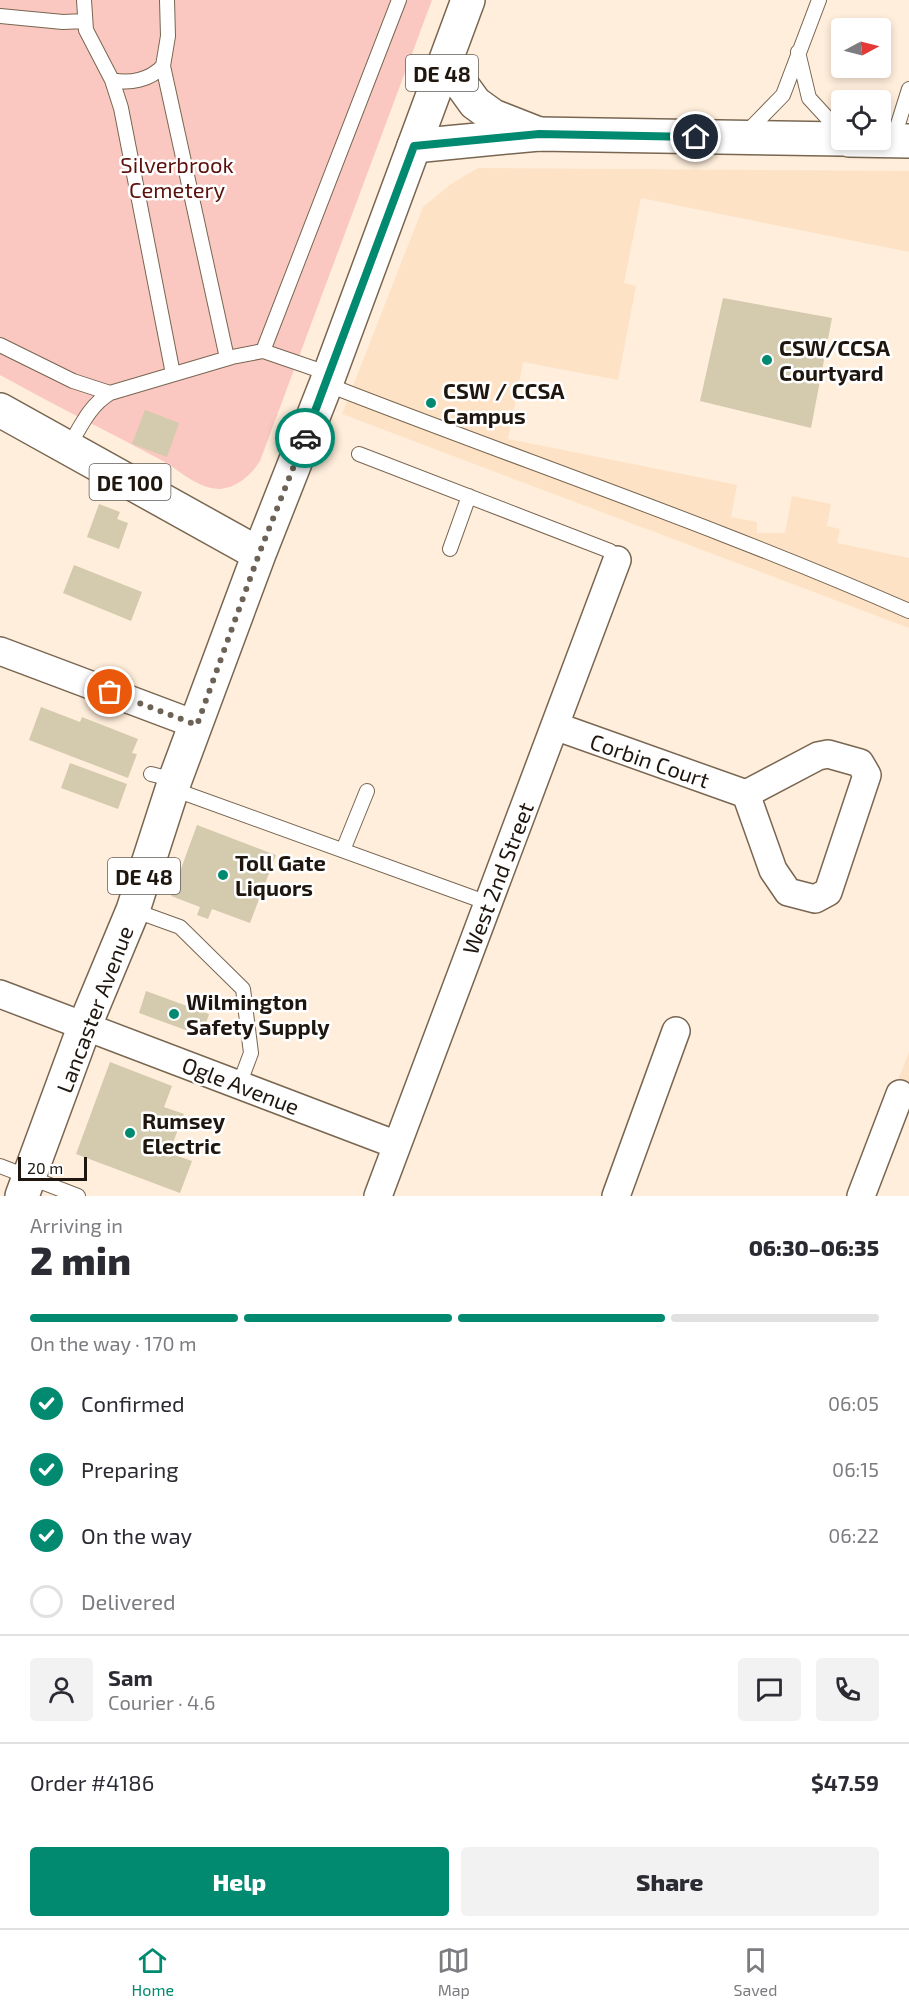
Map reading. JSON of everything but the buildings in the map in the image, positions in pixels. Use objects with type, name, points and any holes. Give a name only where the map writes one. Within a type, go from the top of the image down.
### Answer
[{"type":"main road","name":"DE 48","points":[[414,146],[468,0]]},
{"type":"main road","points":[[446,63],[475,103],[493,116],[539,134]]},
{"type":"main road","points":[[414,146],[539,134],[831,139]]},
{"type":"main road","name":"Lancaster Avenue","points":[[17,1180],[133,910],[166,781],[197,725],[259,554],[328,379],[414,146]]},
{"type":"main road","name":"DE 100","points":[[0,410],[259,554]]},
{"type":"street","name":"West 2nd Street","points":[[378,1196],[617,560]]},
{"type":"street","points":[[0,651],[197,725]]},
{"type":"street","name":"Corbin Court","points":[[555,726],[746,794]]},
{"type":"street","points":[[828,754],[860,763],[867,775],[828,892],[815,898],[788,892],[773,870],[746,794],[818,756],[828,754]]},
{"type":"street","name":"Ogle Avenue","points":[[0,994],[397,1145]]},
{"type":"street","points":[[616,1196],[676,1031]]},
{"type":"street","points":[[861,1196],[900,1094]]},
{"type":"lane","points":[[84,0],[86,30],[112,80],[121,108],[173,374]]},
{"type":"lane","points":[[167,0],[168,36],[163,66],[227,358]]},
{"type":"lane","points":[[263,351],[399,0]]},
{"type":"lane","points":[[741,138],[783,95],[819,0]]},
{"type":"lane","points":[[0,16],[63,22],[85,21]]},
{"type":"lane","points":[[798,52],[809,98],[831,122]]},
{"type":"lane","points":[[112,80],[132,82],[155,75],[163,66]]},
{"type":"lane","points":[[901,140],[909,89]]},
{"type":"lane","points":[[0,345],[73,381],[110,393]]},
{"type":"lane","points":[[68,448],[88,413],[98,401],[110,393],[227,358],[263,351],[403,414],[668,513],[909,610]]},
{"type":"lane","points":[[359,454],[610,550],[617,560]]},
{"type":"lane","points":[[450,549],[469,496]]},
{"type":"lane","points":[[166,781],[343,850],[488,903]]},
{"type":"lane","points":[[343,850],[367,791]]},
{"type":"lane","points":[[133,910],[180,927],[243,989],[251,1053],[239,1084]]},
{"type":"lane","points":[[17,1180],[69,1194]]},
{"type":"shaded area","name":"CSW / CCSA Campus","points":[[478,168],[909,171],[909,252],[641,198],[624,283],[636,286],[618,380],[523,362],[508,439],[737,485],[731,517],[757,522],[757,533],[785,533],[792,496],[831,504],[827,526],[840,529],[837,543],[909,558],[909,628],[342,414],[423,207],[451,184]]},
{"type":"shaded area","points":[[909,1052],[909,1089],[896,1085]]},
{"type":"green space","name":"Silverbrook Cemetery","points":[[0,0],[432,0],[260,461],[248,475],[233,486],[220,489],[201,485],[163,461],[0,375]]},
{"type":"way so far","points":[[110,692],[197,725],[259,554],[305,438]]},
{"type":"place","name":"CSW/CCSA Courtyard","points":[[767,360]]},
{"type":"place","name":"CSW / CCSA Campus","points":[[431,403]]},
{"type":"place","name":"Toll Gate Liquors","points":[[223,875]]},
{"type":"place","name":"Wilmington Safety Supply","points":[[174,1014]]},
{"type":"place","name":"Rumsey Electric","points":[[130,1133]]},
{"type":"route","points":[[305,438],[414,146],[539,134],[696,137]]}]
